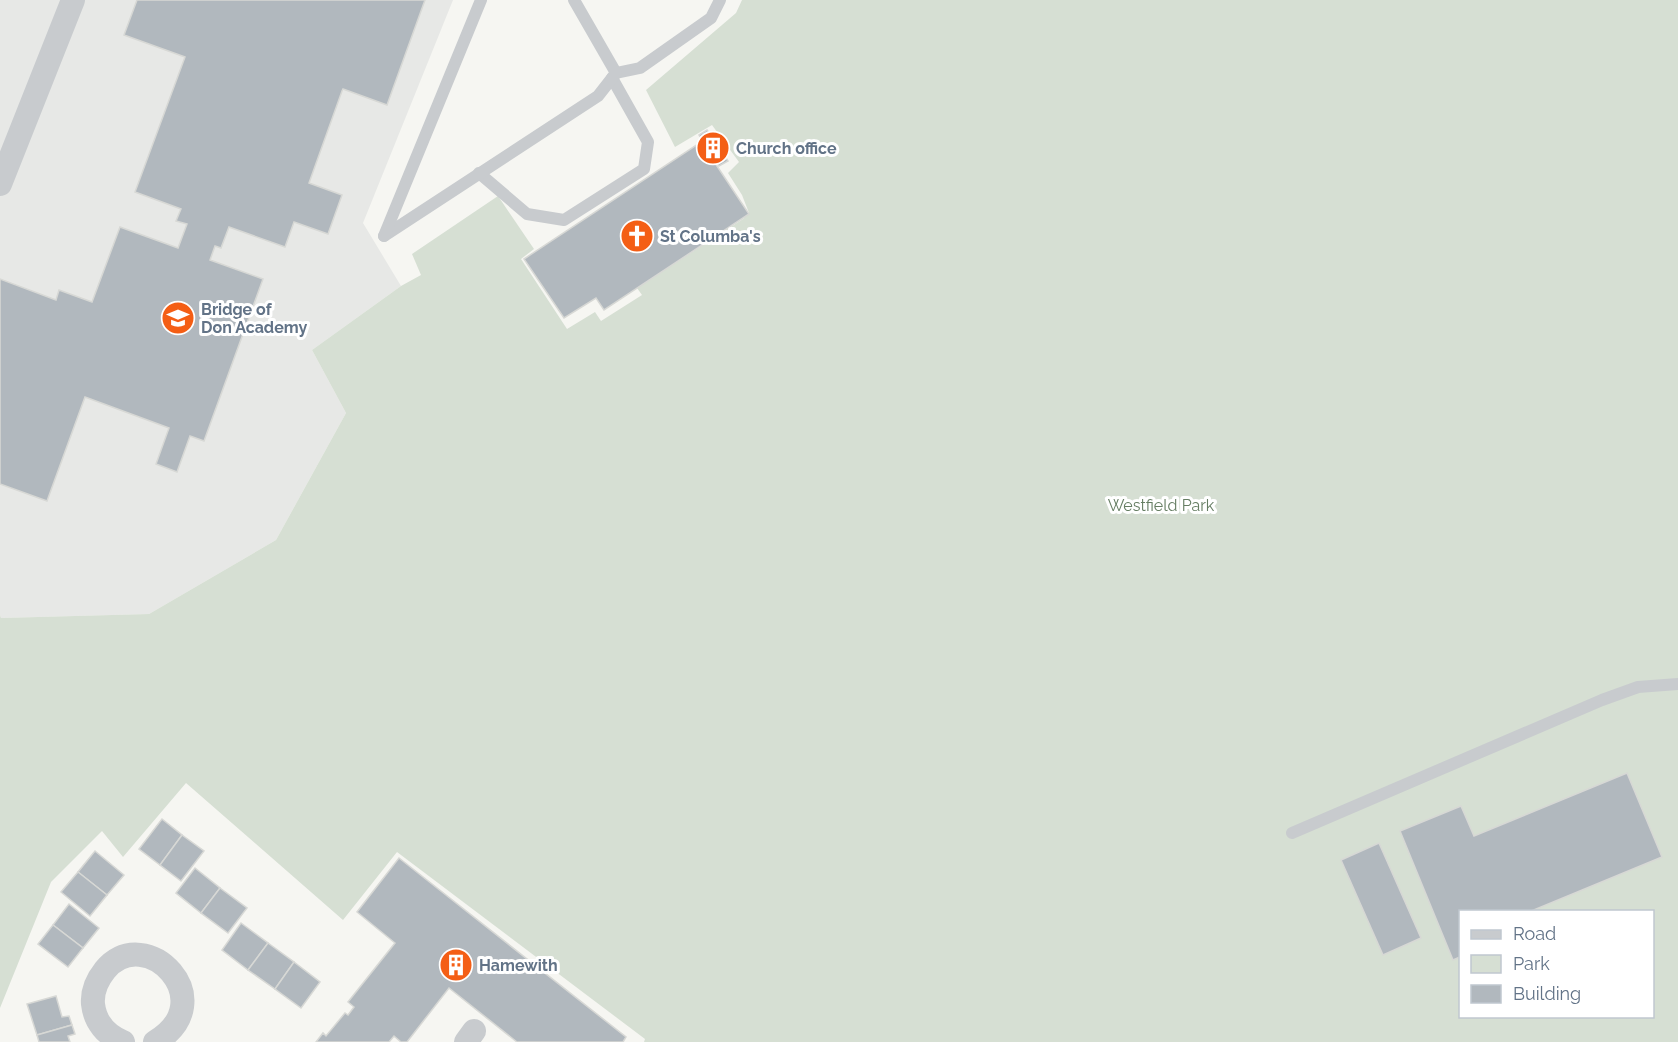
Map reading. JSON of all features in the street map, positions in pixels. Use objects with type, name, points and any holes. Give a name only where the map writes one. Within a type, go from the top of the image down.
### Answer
[{"type":"street","points":[[0,184],[73,0]]},
{"type":"street","points":[[123,1042],[103,1029],[96,1017],[93,1003],[94,989],[99,977],[109,966],[121,958],[134,955],[155,959],[172,971],[180,983],[183,997],[182,1011],[176,1024],[167,1035],[155,1042]]},
{"type":"lane","points":[[481,0],[384,236],[598,96],[614,75],[640,68],[711,18],[720,0]]},
{"type":"lane","points":[[479,173],[527,214],[564,220],[644,170],[648,142],[574,0]]},
{"type":"lane","points":[[1292,833],[1602,700],[1638,687],[1678,684]]},
{"type":"shaded area","name":"Bridge of Don Academy","points":[[0,0],[453,0],[363,223],[401,286],[312,350],[346,413],[276,540],[149,614],[1,618],[0,615]]},
{"type":"green space","name":"Westfield Park","points":[[742,0],[1678,0],[1678,1042],[644,1042],[645,1039],[397,852],[343,920],[186,783],[123,857],[102,831],[51,882],[0,1008],[0,615],[1,618],[149,614],[276,540],[346,413],[312,350],[401,286],[421,275],[412,254],[498,196],[534,249],[521,259],[567,329],[595,312],[601,321],[642,295],[637,288],[743,219],[749,213],[742,195],[728,173],[739,162],[712,125],[675,147],[646,90],[736,13]]},
{"type":"building","points":[[137,0],[425,0],[387,105],[343,89],[342,91],[309,183],[342,195],[328,234],[294,222],[285,247],[229,227],[221,248],[215,246],[210,260],[263,279],[204,441],[190,436],[177,472],[156,464],[169,428],[85,397],[47,501],[0,484],[0,279],[56,300],[59,290],[92,302],[120,227],[178,248],[187,224],[176,221],[181,209],[135,192],[185,57],[124,35]]},
{"type":"building","name":"Church office","points":[[707,130],[728,161],[719,166],[699,135]]},
{"type":"building","name":"St Columba's","points":[[701,142],[749,214],[604,310],[596,298],[564,318],[524,259]]},
{"type":"building","points":[[1627,773],[1662,857],[1534,910],[1459,910],[1459,957],[1453,960],[1400,831],[1461,806],[1474,836]]},
{"type":"building","points":[[162,819],[182,835],[160,865],[139,849]]},
{"type":"building","points":[[182,835],[204,851],[181,881],[160,865]]},
{"type":"building","points":[[1379,843],[1421,938],[1383,955],[1341,860]]},
{"type":"building","points":[[95,851],[124,875],[107,895],[78,872]]},
{"type":"building","name":"Hamewith","points":[[399,858],[626,1037],[623,1042],[517,1042],[449,988],[407,1042],[401,1042],[394,1036],[389,1042],[316,1042],[323,1033],[326,1036],[345,1013],[348,1015],[354,1007],[348,1002],[395,943],[357,912]]},
{"type":"building","points":[[195,868],[220,888],[201,913],[176,893]]},
{"type":"building","points":[[78,872],[107,895],[90,916],[61,892]]},
{"type":"building","points":[[220,888],[247,908],[228,933],[201,913]]},
{"type":"building","points":[[69,904],[99,928],[83,948],[53,925]]},
{"type":"building","points":[[241,923],[268,943],[248,970],[222,950]]},
{"type":"building","points":[[53,925],[83,948],[68,967],[38,944]]},
{"type":"building","points":[[268,943],[294,962],[275,989],[248,970]]},
{"type":"building","points":[[294,962],[320,982],[301,1008],[275,989]]},
{"type":"building","points":[[56,996],[62,1017],[69,1016],[72,1025],[37,1035],[27,1004]]},
{"type":"building","points":[[72,1025],[75,1034],[68,1036],[70,1042],[39,1042],[37,1035]]},
{"type":"place","name":"Church office","points":[[713,148]]},
{"type":"place","name":"St Columba's","points":[[637,236]]},
{"type":"place","name":"Bridge of Don Academy","points":[[178,318]]},
{"type":"place","name":"Hamewith","points":[[456,965]]}]
